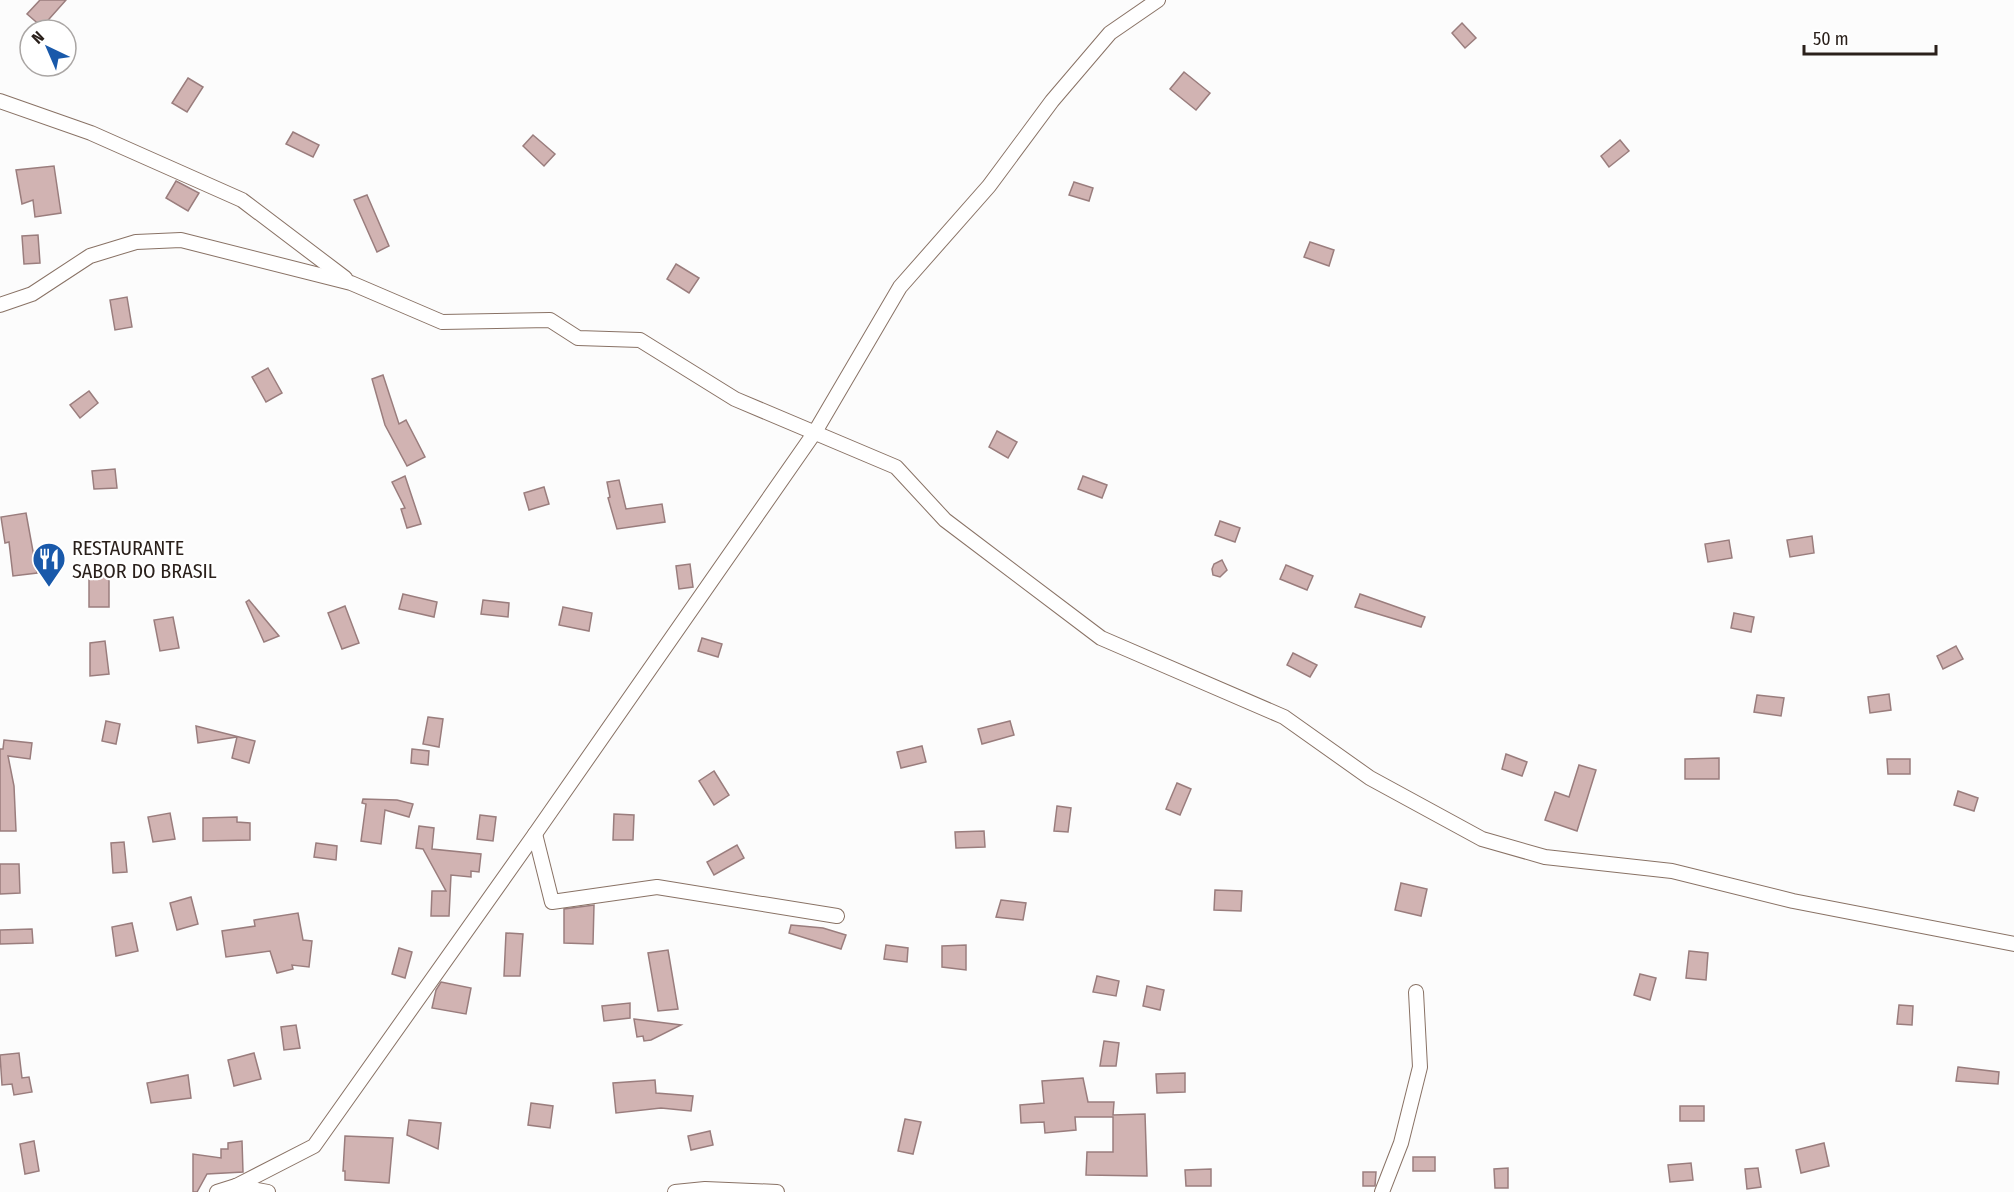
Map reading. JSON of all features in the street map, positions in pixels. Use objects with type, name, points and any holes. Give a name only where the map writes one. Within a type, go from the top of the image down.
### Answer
[{"type":"street","points":[[217,1192],[236,1186],[314,1146],[815,432],[900,287],[989,186],[1052,101],[1110,33],[1158,0]]},
{"type":"street","points":[[0,101],[91,133],[242,200],[351,283]]},
{"type":"street","points":[[0,305],[32,294],[90,256],[136,242],[181,240],[351,283],[442,322],[550,320],[578,338],[640,340],[735,399],[896,466],[945,520],[1101,638],[1284,717],[1370,778],[1482,838],[1545,857],[1672,871],[1793,901],[2014,944]]},
{"type":"street","points":[[535,834],[552,902],[657,887],[837,916]]},
{"type":"street","points":[[1382,1192],[1401,1143],[1420,1067],[1416,992]]},
{"type":"street","points":[[236,1186],[267,1192]]},
{"type":"street","points":[[675,1192],[705,1189],[777,1192]]},
{"type":"building","points":[[40,0],[66,0],[50,18],[32,18],[27,14]]},
{"type":"building","points":[[1462,23],[1476,38],[1465,48],[1452,33]]},
{"type":"building","points":[[1184,72],[1210,93],[1196,110],[1170,89]]},
{"type":"building","points":[[188,78],[203,87],[187,112],[172,103]]},
{"type":"building","points":[[293,132],[319,145],[313,157],[286,144]]},
{"type":"building","points":[[533,135],[555,154],[544,166],[523,146]]},
{"type":"building","points":[[1620,140],[1629,151],[1609,167],[1601,156]]},
{"type":"building","points":[[54,166],[61,213],[35,217],[33,200],[22,204],[16,170]]},
{"type":"building","points":[[176,181],[199,193],[188,211],[166,198]]},
{"type":"building","points":[[1074,182],[1093,188],[1089,201],[1069,195]]},
{"type":"building","points":[[367,195],[389,246],[377,252],[354,200]]},
{"type":"building","points":[[38,235],[40,263],[24,264],[22,236]]},
{"type":"building","points":[[1310,242],[1334,250],[1329,266],[1304,257]]},
{"type":"building","points":[[676,264],[699,278],[689,293],[667,279]]},
{"type":"building","points":[[127,297],[132,327],[115,330],[110,300]]},
{"type":"building","points":[[268,368],[282,393],[266,402],[252,377]]},
{"type":"building","points":[[383,375],[399,424],[406,420],[425,457],[407,466],[385,425],[372,379]]},
{"type":"building","points":[[89,391],[98,403],[80,418],[70,405]]},
{"type":"building","points":[[997,431],[1017,442],[1008,458],[989,447]]},
{"type":"building","points":[[115,469],[117,488],[94,489],[92,471]]},
{"type":"building","points":[[405,476],[421,524],[407,528],[401,509],[405,508],[392,482]]},
{"type":"building","points":[[1083,476],[1107,485],[1102,498],[1078,489]]},
{"type":"building","points":[[619,480],[626,509],[662,504],[665,522],[617,529],[608,498],[610,497],[607,482]]},
{"type":"building","points":[[544,487],[549,504],[529,510],[524,493]]},
{"type":"building","points":[[26,513],[37,573],[13,576],[9,542],[5,543],[1,517]]},
{"type":"building","points":[[1220,521],[1240,528],[1235,542],[1215,535]]},
{"type":"building","points":[[1812,536],[1814,553],[1790,557],[1787,540]]},
{"type":"building","points":[[1729,540],[1732,558],[1708,562],[1705,544]]},
{"type":"building","points":[[1222,560],[1227,570],[1220,577],[1213,575],[1214,564]]},
{"type":"building","points":[[690,564],[693,587],[679,589],[676,566]]},
{"type":"building","points":[[1286,565],[1313,576],[1307,590],[1280,579]]},
{"type":"building","points":[[89,577],[109,577],[109,607],[89,607]]},
{"type":"building","points":[[403,594],[437,602],[434,617],[399,609]]},
{"type":"building","points":[[1360,594],[1425,617],[1421,627],[1355,607]]},
{"type":"building","points":[[249,600],[279,636],[264,642],[246,602]]},
{"type":"building","points":[[483,600],[509,603],[508,617],[481,614]]},
{"type":"building","points":[[345,606],[359,643],[342,649],[328,613]]},
{"type":"building","points":[[563,607],[592,613],[589,631],[559,625]]},
{"type":"building","points":[[1734,613],[1754,617],[1751,632],[1731,628]]},
{"type":"building","points":[[173,617],[179,648],[160,651],[154,620]]},
{"type":"building","points":[[702,638],[722,644],[718,657],[698,651]]},
{"type":"building","points":[[105,641],[109,674],[90,676],[90,643]]},
{"type":"building","points":[[1956,646],[1963,659],[1943,669],[1937,656]]},
{"type":"building","points":[[1293,653],[1317,665],[1310,677],[1287,665]]},
{"type":"building","points":[[1889,694],[1891,710],[1870,713],[1868,697]]},
{"type":"building","points":[[1757,695],[1784,698],[1781,716],[1754,712]]},
{"type":"building","points":[[428,717],[443,719],[439,747],[423,744]]},
{"type":"building","points":[[106,721],[120,724],[116,744],[102,741]]},
{"type":"building","points":[[1010,721],[1014,735],[982,744],[978,729]]},
{"type":"building","points":[[196,726],[255,741],[249,763],[232,758],[237,737],[198,743]]},
{"type":"building","points":[[4,740],[32,743],[30,759],[8,756],[14,786],[16,831],[0,831],[0,749],[3,749]]},
{"type":"building","points":[[922,746],[926,762],[901,768],[897,752]]},
{"type":"building","points":[[412,749],[429,751],[428,765],[411,763]]},
{"type":"building","points":[[1506,754],[1527,762],[1522,776],[1502,769]]},
{"type":"building","points":[[1719,758],[1719,779],[1685,779],[1685,759]]},
{"type":"building","points":[[1887,759],[1910,759],[1910,774],[1888,774]]},
{"type":"building","points":[[1579,765],[1596,770],[1577,831],[1545,820],[1555,792],[1569,797]]},
{"type":"building","points":[[714,771],[729,795],[714,805],[699,781]]},
{"type":"building","points":[[1177,783],[1191,789],[1180,815],[1166,809]]},
{"type":"building","points":[[1958,791],[1978,798],[1974,811],[1954,805]]},
{"type":"building","points":[[363,799],[397,800],[413,804],[409,817],[385,810],[381,844],[361,841],[366,804],[362,803]]},
{"type":"building","points":[[1057,806],[1071,808],[1068,832],[1054,831]]},
{"type":"building","points":[[170,813],[175,839],[153,842],[148,817]]},
{"type":"building","points":[[614,814],[634,815],[633,840],[613,840]]},
{"type":"building","points":[[480,815],[496,817],[493,841],[477,839]]},
{"type":"building","points":[[237,817],[237,822],[250,823],[250,840],[203,841],[203,818]]},
{"type":"building","points":[[419,826],[434,828],[432,849],[481,854],[479,872],[471,871],[471,877],[451,875],[449,916],[431,916],[432,891],[446,891],[423,849],[416,848]]},
{"type":"building","points":[[984,831],[985,847],[956,848],[955,832]]},
{"type":"building","points":[[124,842],[127,872],[113,873],[111,843]]},
{"type":"building","points":[[316,843],[337,846],[336,860],[314,857]]},
{"type":"building","points":[[737,845],[744,858],[714,875],[707,862]]},
{"type":"building","points":[[0,864],[19,864],[20,893],[0,894]]},
{"type":"building","points":[[1401,883],[1427,889],[1421,916],[1395,910]]},
{"type":"building","points":[[1215,890],[1242,891],[1241,911],[1214,910]]},
{"type":"building","points":[[191,897],[198,924],[177,930],[170,903]]},
{"type":"building","points":[[1001,900],[1026,903],[1023,920],[996,917]]},
{"type":"building","points":[[594,905],[593,944],[564,943],[564,909]]},
{"type":"building","points":[[298,913],[303,940],[312,941],[309,967],[292,965],[293,969],[277,973],[270,951],[226,957],[222,931],[255,926],[254,920]]},
{"type":"building","points":[[132,923],[138,951],[116,956],[112,927]]},
{"type":"building","points":[[791,925],[823,928],[846,935],[841,949],[789,933]]},
{"type":"building","points":[[32,929],[33,943],[0,944],[0,930]]},
{"type":"building","points":[[506,933],[523,934],[520,976],[504,976]]},
{"type":"building","points":[[886,945],[908,948],[907,962],[884,959]]},
{"type":"building","points":[[966,945],[966,970],[942,967],[942,946]]},
{"type":"building","points":[[399,948],[412,952],[405,978],[392,974]]},
{"type":"building","points":[[668,950],[678,1009],[658,1011],[648,953]]},
{"type":"building","points":[[1689,951],[1708,953],[1706,980],[1686,978]]},
{"type":"building","points":[[1640,974],[1656,978],[1650,1000],[1634,995]]},
{"type":"building","points":[[1097,976],[1119,981],[1116,996],[1093,992]]},
{"type":"building","points":[[441,982],[471,988],[466,1014],[432,1008],[436,990]]},
{"type":"building","points":[[1147,986],[1164,990],[1160,1010],[1143,1006]]},
{"type":"building","points":[[630,1003],[630,1018],[604,1021],[602,1006]]},
{"type":"building","points":[[1899,1005],[1913,1006],[1912,1025],[1897,1024]]},
{"type":"building","points":[[634,1019],[681,1025],[651,1040],[644,1041],[643,1036],[637,1037]]},
{"type":"building","points":[[296,1025],[300,1048],[284,1050],[281,1027]]},
{"type":"building","points":[[1104,1041],[1119,1043],[1116,1066],[1100,1066]]},
{"type":"building","points":[[19,1053],[22,1078],[29,1077],[32,1092],[14,1095],[12,1084],[2,1085],[0,1055]]},
{"type":"building","points":[[254,1053],[261,1079],[234,1086],[228,1060]]},
{"type":"building","points":[[1958,1067],[1999,1072],[1998,1084],[1956,1081]]},
{"type":"building","points":[[1185,1073],[1185,1092],[1157,1093],[1156,1074]]},
{"type":"building","points":[[188,1075],[191,1098],[151,1103],[147,1083]]},
{"type":"building","points":[[1083,1078],[1088,1102],[1114,1102],[1113,1115],[1145,1114],[1147,1176],[1086,1175],[1087,1152],[1113,1152],[1113,1117],[1075,1117],[1076,1130],[1045,1133],[1044,1122],[1021,1123],[1020,1105],[1044,1103],[1042,1081]]},
{"type":"building","points":[[655,1080],[656,1093],[693,1096],[691,1111],[661,1108],[616,1113],[613,1083]]},
{"type":"building","points":[[531,1103],[553,1106],[550,1128],[528,1125]]},
{"type":"building","points":[[1680,1106],[1704,1106],[1704,1121],[1680,1121]]},
{"type":"building","points":[[905,1119],[921,1122],[913,1154],[898,1151]]},
{"type":"building","points":[[409,1120],[441,1123],[438,1149],[407,1135]]},
{"type":"building","points":[[710,1131],[713,1145],[691,1150],[688,1136]]},
{"type":"building","points":[[345,1136],[393,1138],[389,1183],[345,1180],[345,1171],[343,1171]]},
{"type":"building","points":[[34,1141],[39,1171],[25,1174],[20,1144]]},
{"type":"building","points":[[242,1141],[243,1172],[207,1174],[197,1192],[193,1192],[193,1154],[221,1158],[221,1149],[228,1149],[228,1143]]},
{"type":"building","points":[[1824,1143],[1829,1166],[1801,1173],[1796,1150]]},
{"type":"building","points":[[1413,1157],[1435,1157],[1435,1171],[1413,1171]]},
{"type":"building","points":[[1691,1163],[1693,1180],[1670,1182],[1668,1165]]},
{"type":"building","points":[[1508,1168],[1508,1188],[1495,1188],[1494,1169]]},
{"type":"building","points":[[1758,1168],[1761,1187],[1747,1189],[1745,1169]]},
{"type":"building","points":[[1211,1169],[1211,1186],[1186,1186],[1185,1170]]},
{"type":"building","points":[[1363,1172],[1376,1172],[1375,1186],[1363,1186]]},
{"type":"place","name":"RESTAURANTE SABOR DO BRASIL","points":[[49,588]]}]
